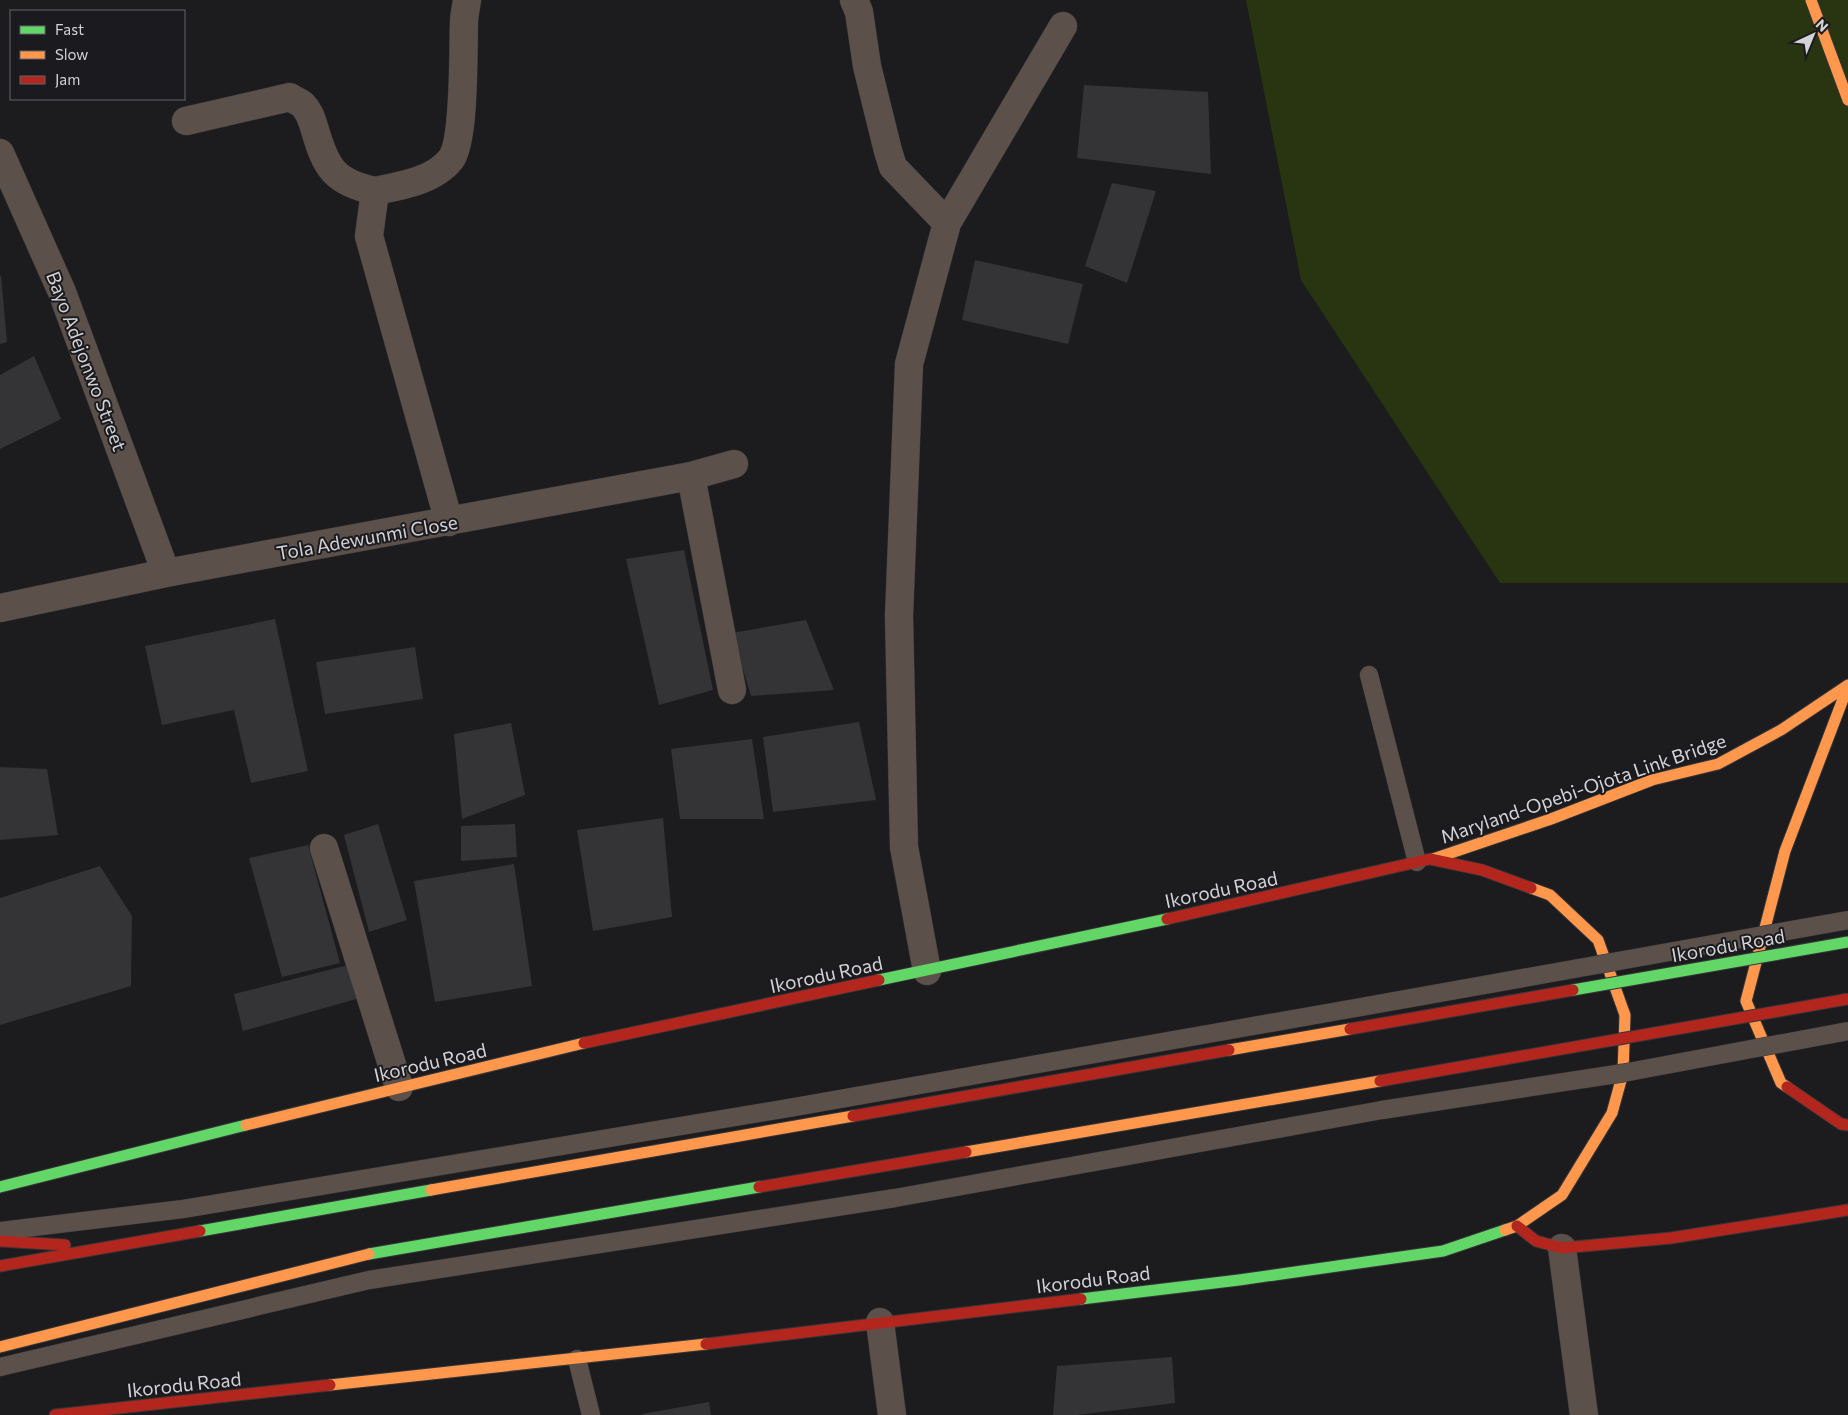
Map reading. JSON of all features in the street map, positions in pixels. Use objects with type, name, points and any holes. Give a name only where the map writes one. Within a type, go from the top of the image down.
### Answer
[{"type":"main road","points":[[1811,0],[1848,100]]},
{"type":"main road","name":"Maryland-Opebi-Ojota Link Bridge","points":[[1423,861],[1551,820],[1652,780],[1718,764],[1782,730],[1848,686]]},
{"type":"main road","name":"Maryland-Opebi-Ojota Link Bridge","points":[[1848,686],[1785,851],[1746,1001],[1781,1083],[1842,1124],[1848,1125]]},
{"type":"main road","name":"Ikorodu Road","points":[[0,1187],[399,1087],[645,1030],[1194,913],[1423,861],[1482,870],[1550,895],[1598,940],[1625,1016],[1623,1073],[1612,1113],[1562,1195],[1518,1226],[1443,1251],[1239,1280],[577,1359],[95,1413],[55,1415]]},
{"type":"main road","name":"Ikorodu Road","points":[[0,1266],[1848,942]]},
{"type":"main road","points":[[2,1348],[364,1256],[1848,999]]},
{"type":"main road","points":[[1518,1226],[1536,1241],[1562,1248],[1671,1238],[1848,1210]]},
{"type":"main road","points":[[0,1241],[111,1247]]},
{"type":"street","points":[[186,121],[290,97],[303,105],[310,115],[322,156],[333,172],[353,186],[374,191],[404,186],[434,173],[451,158],[458,138],[464,20],[467,0]]},
{"type":"street","points":[[854,0],[859,12],[869,75],[893,167],[948,223]]},
{"type":"street","points":[[926,971],[904,847],[899,616],[909,364],[948,223],[1063,26]]},
{"type":"street","name":"Bayo Adejonwo Street","points":[[0,153],[62,292],[166,573]]},
{"type":"street","points":[[374,191],[369,236],[449,522]]},
{"type":"street","name":"Tola Adewunmi Close","points":[[0,608],[166,573],[691,476],[734,464]]},
{"type":"street","points":[[691,476],[732,690]]},
{"type":"street","points":[[324,848],[399,1087]]},
{"type":"street","points":[[1562,1248],[1584,1415]]},
{"type":"street","points":[[880,1322],[892,1415]]},
{"type":"lane","points":[[1369,675],[1423,861]]},
{"type":"lane","points":[[0,1231],[183,1209],[789,1108],[1848,920]]},
{"type":"lane","points":[[0,1367],[369,1280],[895,1198],[1382,1110],[1623,1073],[1848,1031]]},
{"type":"lane","points":[[577,1359],[591,1415]]},
{"type":"green space","points":[[1246,0],[1848,0],[1848,583],[1500,583],[1301,280]]},
{"type":"building","points":[[1084,85],[1208,92],[1211,174],[1077,158]]},
{"type":"building","points":[[1112,183],[1156,191],[1127,283],[1085,266]]},
{"type":"building","points":[[975,260],[1083,284],[1068,344],[962,320]]},
{"type":"building","points":[[0,276],[7,342],[0,344]]},
{"type":"building","points":[[34,356],[61,419],[0,449],[0,375]]},
{"type":"building","points":[[684,550],[713,690],[659,705],[626,559]]},
{"type":"building","points":[[275,619],[308,771],[251,783],[234,710],[162,725],[145,646]]},
{"type":"building","points":[[806,620],[834,690],[751,696],[732,633]]},
{"type":"building","points":[[415,647],[423,699],[325,714],[316,662]]},
{"type":"building","points":[[859,722],[876,800],[773,812],[763,737]]},
{"type":"building","points":[[511,723],[525,795],[462,819],[454,734]]},
{"type":"building","points":[[752,739],[764,819],[680,819],[671,749]]},
{"type":"building","points":[[0,767],[47,769],[58,835],[0,840]]},
{"type":"building","points":[[663,818],[672,917],[593,931],[577,830]]},
{"type":"building","points":[[378,824],[407,920],[369,932],[344,835]]},
{"type":"building","points":[[515,824],[517,857],[461,861],[461,826]]},
{"type":"building","points":[[308,845],[340,963],[282,977],[249,858]]},
{"type":"building","points":[[514,864],[532,986],[435,1002],[414,881]]},
{"type":"building","points":[[100,866],[132,916],[131,986],[0,1025],[0,898]]},
{"type":"building","points":[[352,964],[360,998],[243,1031],[234,994]]},
{"type":"building","points":[[1172,1357],[1175,1403],[1077,1415],[1053,1415],[1057,1366]]},
{"type":"building","points":[[709,1402],[711,1415],[642,1414]]},
{"type":"traffic: fast","points":[[879,980],[1167,919]]},
{"type":"traffic: fast","points":[[1573,990],[1848,942]]},
{"type":"traffic: fast","points":[[0,1187],[246,1125]]},
{"type":"traffic: fast","points":[[369,1254],[759,1187]]},
{"type":"traffic: fast","points":[[200,1231],[431,1190]]},
{"type":"traffic: fast","points":[[1081,1299],[1239,1280],[1443,1251],[1505,1230]]},
{"type":"traffic: slow","points":[[1811,0],[1848,100]]},
{"type":"traffic: slow","points":[[1433,859],[1551,819],[1652,780],[1718,764],[1781,730],[1848,685]]},
{"type":"traffic: slow","points":[[1787,1087],[1781,1083],[1746,1001],[1785,851],[1848,686]]},
{"type":"traffic: slow","points":[[1505,1230],[1517,1226],[1562,1195],[1612,1113],[1623,1073],[1625,1015],[1598,940],[1550,895],[1531,888]]},
{"type":"traffic: slow","points":[[1229,1050],[1350,1029]]},
{"type":"traffic: slow","points":[[246,1125],[584,1043]]},
{"type":"traffic: slow","points":[[966,1152],[1380,1081]]},
{"type":"traffic: slow","points":[[431,1190],[853,1116]]},
{"type":"traffic: slow","points":[[0,1347],[369,1254]]},
{"type":"traffic: slow","points":[[330,1385],[706,1344]]},
{"type":"traffic: jam","points":[[1167,919],[1430,859],[1482,870],[1531,888]]},
{"type":"traffic: jam","points":[[584,1043],[879,980]]},
{"type":"traffic: jam","points":[[1350,1029],[1573,990]]},
{"type":"traffic: jam","points":[[1380,1081],[1848,999]]},
{"type":"traffic: jam","points":[[853,1116],[1229,1050]]},
{"type":"traffic: jam","points":[[1787,1087],[1841,1124],[1848,1125]]},
{"type":"traffic: jam","points":[[759,1187],[966,1152]]},
{"type":"traffic: jam","points":[[1517,1226],[1536,1241],[1562,1248],[1671,1238],[1848,1210]]},
{"type":"traffic: jam","points":[[0,1266],[200,1231]]},
{"type":"traffic: jam","points":[[0,1241],[65,1245]]},
{"type":"traffic: jam","points":[[706,1344],[1081,1299]]},
{"type":"traffic: jam","points":[[55,1415],[330,1385]]}]
